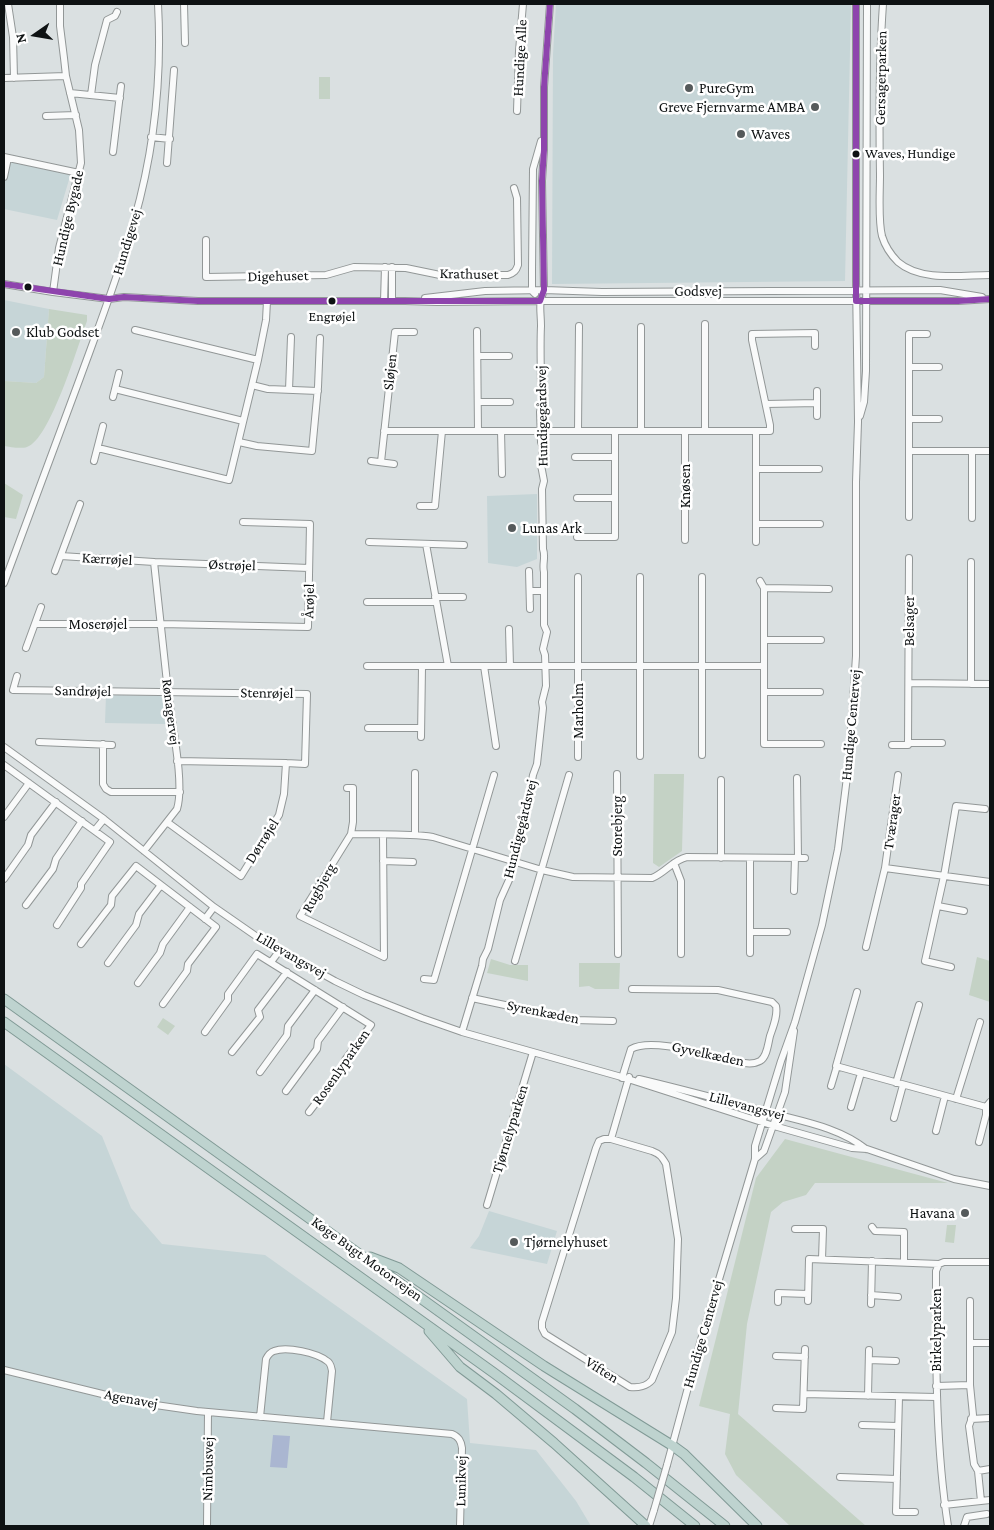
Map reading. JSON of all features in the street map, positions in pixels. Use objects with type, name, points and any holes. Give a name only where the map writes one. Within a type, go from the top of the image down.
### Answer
[{"type":"highway","name":"Køge Bugt Motorvejen","points":[[4,999],[575,1409],[725,1526]]},
{"type":"highway","name":"Køge Bugt Motorvejen","points":[[4,1022],[564,1424],[695,1526]]},
{"type":"highway","points":[[358,1252],[399,1268],[544,1366],[673,1446],[684,1454],[757,1526]]},
{"type":"highway","points":[[419,1320],[460,1367],[496,1394],[554,1443],[648,1526]]},
{"type":"street","points":[[8,4],[13,37],[14,78]]},
{"type":"street","name":"Hundige Bygade","points":[[53,292],[62,236],[79,173],[80,153],[79,130],[66,76],[60,26],[60,4]]},
{"type":"street","name":"Hundigevej","points":[[4,583],[109,299],[134,220],[142,188],[157,94],[159,62],[158,4]]},
{"type":"street","points":[[184,4],[185,43]]},
{"type":"street","name":"Hundige Alle","points":[[517,112],[523,4]]},
{"type":"street","points":[[540,301],[544,290],[543,133],[550,4]]},
{"type":"street","name":"Hundige Centervej","points":[[648,1526],[673,1446],[700,1343],[755,1159],[755,1146],[762,1122],[795,1022],[824,916],[838,850],[849,761],[856,656],[858,422],[856,4]]},
{"type":"street","name":"Hundige Centervej","points":[[858,422],[864,402],[866,371],[867,4]]},
{"type":"street","name":"Gersagerparken","points":[[883,4],[879,136],[881,227],[886,246],[898,262],[916,273],[928,275],[990,275]]},
{"type":"street","points":[[91,95],[95,65],[107,20],[115,16],[117,12]]},
{"type":"street","points":[[167,163],[174,70]]},
{"type":"street","points":[[4,78],[66,76]]},
{"type":"street","points":[[113,152],[122,86]]},
{"type":"street","points":[[70,93],[120,98]]},
{"type":"street","points":[[46,116],[76,115]]},
{"type":"street","points":[[540,301],[532,291],[533,169],[543,133]]},
{"type":"street","points":[[151,137],[170,139]]},
{"type":"street","points":[[4,177],[6,158],[79,173]]},
{"type":"street","name":"Krathuset","points":[[428,272],[440,275],[508,275],[516,270],[518,265],[517,198],[514,188]]},
{"type":"street","name":"Digehuset","points":[[206,240],[206,277],[326,275],[354,267],[406,268],[428,272]]},
{"type":"street","points":[[388,267],[392,301]]},
{"type":"street","points":[[384,301],[388,267]]},
{"type":"street","name":"Godsvej","points":[[4,284],[109,299],[142,298],[198,301],[958,301],[990,298]]},
{"type":"street","name":"Godsvej","points":[[405,301],[485,291],[544,290],[602,292],[940,290],[990,298]]},
{"type":"street","points":[[98,448],[229,480],[258,360],[268,301]]},
{"type":"street","name":"Hundigegårdsvej","points":[[462,1032],[483,959],[488,949],[500,900],[509,880],[517,842],[524,827],[537,764],[542,702],[546,686],[543,649],[547,632],[544,624],[544,572],[542,567],[545,554],[543,549],[542,489],[544,481],[541,465],[543,448],[540,412],[542,396],[540,301]]},
{"type":"street","points":[[705,324],[705,431]]},
{"type":"street","points":[[578,430],[579,326]]},
{"type":"street","points":[[641,327],[641,430]]},
{"type":"street","points":[[135,330],[258,360]]},
{"type":"street","points":[[477,331],[478,431]]},
{"type":"street","name":"Sløjen","points":[[381,462],[395,332],[414,332]]},
{"type":"street","points":[[384,431],[770,431],[766,404],[749,332],[815,333],[816,346]]},
{"type":"street","points":[[909,517],[909,334],[927,334]]},
{"type":"street","points":[[289,390],[292,337]]},
{"type":"street","points":[[238,442],[256,446],[312,451],[318,391],[320,338]]},
{"type":"street","points":[[478,356],[509,356]]},
{"type":"street","points":[[909,367],[939,367]]},
{"type":"street","points":[[113,398],[119,373]]},
{"type":"street","points":[[252,385],[268,389],[318,391]]},
{"type":"street","points":[[115,389],[244,421]]},
{"type":"street","points":[[817,391],[817,416]]},
{"type":"street","points":[[478,402],[510,402]]},
{"type":"street","points":[[766,404],[817,403]]},
{"type":"street","points":[[909,419],[939,419]]},
{"type":"street","points":[[94,461],[103,426]]},
{"type":"street","points":[[502,430],[502,474]]},
{"type":"street","points":[[577,537],[615,538],[615,430]]},
{"type":"street","points":[[420,506],[435,506],[442,431]]},
{"type":"street","name":"Knøsen","points":[[685,431],[685,540]]},
{"type":"street","points":[[756,431],[756,542]]},
{"type":"street","points":[[909,451],[990,451]]},
{"type":"street","points":[[972,451],[972,518]]},
{"type":"street","points":[[575,457],[615,457]]},
{"type":"street","points":[[371,461],[394,464]]},
{"type":"street","points":[[756,469],[819,469]]},
{"type":"street","points":[[577,498],[615,498]]},
{"type":"street","name":"Kærrøjel","points":[[55,571],[80,504]]},
{"type":"street","name":"Årøjel","points":[[161,624],[308,627],[310,524],[243,522]]},
{"type":"street","points":[[756,524],[820,524]]},
{"type":"street","points":[[368,542],[464,545]]},
{"type":"street","points":[[426,544],[448,666]]},
{"type":"street","name":"Kærrøjel","points":[[61,556],[154,562]]},
{"type":"street","name":"Belsager","points":[[908,558],[908,743]]},
{"type":"street","name":"Østrøjel","points":[[154,562],[309,568]]},
{"type":"street","name":"Rønagervej","points":[[144,851],[176,809],[180,792],[154,562]]},
{"type":"street","points":[[971,562],[971,684]]},
{"type":"street","points":[[529,571],[530,609]]},
{"type":"street","name":"Marholm","points":[[578,576],[578,757]]},
{"type":"street","points":[[640,577],[640,756]]},
{"type":"street","points":[[702,577],[702,755]]},
{"type":"street","points":[[760,581],[764,588],[762,747],[821,744]]},
{"type":"street","points":[[764,588],[829,589]]},
{"type":"street","points":[[530,591],[544,591]]},
{"type":"street","points":[[367,602],[435,600],[463,597]]},
{"type":"street","points":[[26,648],[41,606]]},
{"type":"street","name":"Moserøjel","points":[[35,624],[161,624]]},
{"type":"street","points":[[509,629],[510,666]]},
{"type":"street","points":[[764,640],[821,640]]},
{"type":"street","name":"Marholm","points":[[367,666],[764,666]]},
{"type":"street","points":[[484,666],[496,746]]},
{"type":"street","points":[[421,737],[422,667]]},
{"type":"street","name":"Sandrøjel","points":[[17,676],[13,690],[168,692]]},
{"type":"street","points":[[909,683],[990,684]]},
{"type":"street","name":"Stenrøjel","points":[[168,692],[307,694],[306,764],[286,763]]},
{"type":"street","points":[[764,692],[820,692]]},
{"type":"street","points":[[368,728],[421,728]]},
{"type":"street","points":[[39,742],[112,745]]},
{"type":"street","points":[[892,745],[942,743]]},
{"type":"street","points":[[103,744],[103,784],[111,792],[180,792]]},
{"type":"street","name":"Lillevangsvej","points":[[4,747],[104,819],[214,907],[262,941],[364,995],[462,1032],[627,1078],[774,1126],[852,1148],[867,1149],[954,1178],[990,1186]]},
{"type":"street","points":[[177,761],[286,763]]},
{"type":"street","name":"Dørrøjel","points":[[167,822],[240,876],[279,815],[284,794],[286,763]]},
{"type":"street","points":[[4,765],[110,842],[81,884],[81,888],[57,925]]},
{"type":"street","points":[[415,773],[415,834]]},
{"type":"street","name":"Storebjerg","points":[[617,774],[618,954]]},
{"type":"street","points":[[424,979],[434,980],[494,775]]},
{"type":"street","points":[[515,960],[569,775]]},
{"type":"street","name":"Tværager","points":[[866,947],[885,868],[898,775]]},
{"type":"street","points":[[794,891],[799,858],[798,778]]},
{"type":"street","points":[[721,780],[721,858]]},
{"type":"street","points":[[4,817],[28,783]]},
{"type":"street","name":"Rugbjerg","points":[[347,788],[353,788],[351,834],[300,916],[384,960],[383,835]]},
{"type":"street","points":[[4,879],[28,845],[31,835],[56,802]]},
{"type":"street","points":[[951,967],[925,962],[944,876],[956,806],[985,809]]},
{"type":"street","points":[[95,830],[104,819]]},
{"type":"street","points":[[26,904],[53,868],[56,859],[82,821]]},
{"type":"street","points":[[351,834],[415,834],[432,837],[513,861]]},
{"type":"street","name":"Storebjerg","points":[[513,861],[573,877],[652,878],[661,874],[681,858],[687,857],[799,858]]},
{"type":"street","points":[[750,858],[750,954]]},
{"type":"street","points":[[383,860],[413,862]]},
{"type":"street","points":[[674,863],[681,881],[681,954]]},
{"type":"street","points":[[81,944],[111,905],[112,896],[136,866],[216,927],[188,964],[187,971],[163,1004]]},
{"type":"street","name":"Tværager","points":[[885,868],[990,882]]},
{"type":"street","points":[[108,963],[136,925],[139,914],[161,885]]},
{"type":"street","points":[[938,906],[964,911]]},
{"type":"street","points":[[138,984],[160,953],[162,944],[190,907]]},
{"type":"street","points":[[205,919],[214,907]]},
{"type":"street","points":[[525,927],[532,929]]},
{"type":"street","points":[[750,932],[787,932]]},
{"type":"street","points":[[271,962],[280,950]]},
{"type":"street","name":"Rosenlyparken","points":[[205,1032],[228,1000],[228,994],[257,954],[371,1025],[309,1112]]},
{"type":"street","points":[[232,1052],[260,1017],[258,1010],[287,972]]},
{"type":"street","name":"Gyvelkæden","points":[[627,1078],[631,1049],[644,1045],[666,1046],[743,1063],[758,1062],[764,1056],[777,1014],[776,1006],[772,1002],[726,991],[707,989],[632,990]]},
{"type":"street","points":[[260,1072],[287,1034],[288,1026],[315,990]]},
{"type":"street","points":[[832,1086],[857,992]]},
{"type":"street","name":"Syrenkæden","points":[[472,998],[575,1020],[613,1021]]},
{"type":"street","points":[[894,1118],[900,1084],[919,1006]]},
{"type":"street","name":"Rosenlyparken","points":[[286,1091],[317,1049],[318,1041],[343,1007]]},
{"type":"street","name":"Hundige Centervej","points":[[755,1159],[764,1150],[778,1114],[788,1078],[795,1022]]},
{"type":"street","points":[[956,1099],[980,1022]]},
{"type":"street","name":"Tjørnelyparken","points":[[487,1205],[533,1052]]},
{"type":"street","points":[[837,1066],[956,1099],[988,1104],[979,1142]]},
{"type":"street","points":[[851,1107],[861,1073]]},
{"type":"street","points":[[611,1139],[627,1078]]},
{"type":"street","name":"Lillevangsvej","points":[[627,1078],[700,1093],[828,1128],[855,1140],[867,1149]]},
{"type":"street","points":[[936,1131],[945,1096]]},
{"type":"street","name":"Viften","points":[[611,1139],[652,1151],[663,1158],[666,1164],[678,1239],[676,1298],[672,1332],[652,1380],[648,1384],[635,1388],[630,1387],[545,1334],[542,1328],[542,1322],[596,1148],[599,1141],[611,1139]]},
{"type":"street","points":[[872,1227],[875,1231],[904,1232],[904,1262]]},
{"type":"street","points":[[795,1229],[823,1229],[822,1259]]},
{"type":"street","points":[[778,1302],[778,1293],[808,1298],[809,1259],[940,1264],[944,1262],[990,1262]]},
{"type":"street","points":[[871,1304],[872,1261]]},
{"type":"street","name":"Birkelyparken","points":[[940,1264],[936,1271],[936,1396],[944,1506],[948,1526]]},
{"type":"street","points":[[871,1295],[898,1297]]},
{"type":"street","points":[[970,1301],[970,1385],[973,1415],[969,1426],[974,1464],[978,1471],[981,1501]]},
{"type":"street","points":[[970,1343],[990,1343]]},
{"type":"street","points":[[776,1408],[803,1409],[805,1349]]},
{"type":"street","points":[[260,1417],[266,1359],[274,1351],[297,1350],[311,1353],[327,1360],[331,1365],[327,1422]]},
{"type":"street","points":[[868,1396],[869,1350]]},
{"type":"street","points":[[776,1356],[805,1357]]},
{"type":"street","points":[[870,1360],[896,1361]]},
{"type":"street","name":"Agenavej","points":[[4,1370],[135,1402],[208,1412],[447,1433],[458,1437]]},
{"type":"street","points":[[936,1386],[970,1385]]},
{"type":"street","points":[[804,1394],[936,1396]]},
{"type":"street","points":[[898,1396],[896,1512],[915,1512]]},
{"type":"street","name":"Nimbusvej","points":[[207,1526],[208,1412]]},
{"type":"street","points":[[971,1419],[990,1418]]},
{"type":"street","points":[[862,1425],[898,1426]]},
{"type":"street","name":"Lunikvej","points":[[458,1437],[462,1448],[460,1526]]},
{"type":"street","points":[[978,1471],[990,1470]]},
{"type":"street","points":[[840,1477],[897,1479]]},
{"type":"street","points":[[944,1506],[990,1500]]},
{"type":"street","points":[[964,1526],[967,1517],[965,1503]]},
{"type":"street","points":[[967,1517],[987,1514]]},
{"type":"shaded area","points":[[556,4],[851,4],[845,281],[552,284],[553,54]]},
{"type":"shaded area","points":[[4,158],[71,173],[57,220],[4,209]]},
{"type":"shaded area","points":[[4,300],[49,309],[44,377],[36,383],[4,381]]},
{"type":"shaded area","name":"Lunas Ark","points":[[537,494],[537,559],[517,567],[488,563],[487,496]]},
{"type":"shaded area","points":[[106,695],[160,696],[164,700],[166,724],[105,723]]},
{"type":"shaded area","points":[[4,1064],[102,1136],[131,1208],[162,1244],[265,1255],[467,1399],[470,1443],[536,1450],[576,1501],[591,1526],[4,1526]]},
{"type":"shaded area","name":"Tjørnelyhuset","points":[[489,1211],[557,1231],[547,1264],[470,1248],[479,1236]]},
{"type":"green space","points":[[319,77],[330,77],[330,99],[319,99]]},
{"type":"green space","points":[[49,309],[87,315],[87,321],[70,370],[45,428],[36,441],[27,447],[4,446],[4,381],[36,383],[44,377]]},
{"type":"green space","points":[[4,483],[23,495],[16,519],[4,517]]},
{"type":"green space","points":[[654,774],[684,774],[682,851],[659,867],[653,863]]},
{"type":"green space","points":[[977,957],[990,961],[990,1002],[969,995]]},
{"type":"green space","points":[[491,959],[510,965],[528,965],[528,981],[487,973]]},
{"type":"green space","points":[[579,963],[620,963],[619,989],[579,987]]},
{"type":"green space","points":[[163,1018],[175,1026],[168,1035],[157,1027]]},
{"type":"green space","points":[[785,1139],[948,1183],[815,1183],[806,1195],[783,1202],[771,1212],[747,1324],[738,1414],[866,1526],[790,1526],[736,1475],[725,1454],[730,1414],[699,1406],[756,1178]]},
{"type":"green space","points":[[947,1225],[956,1225],[954,1243],[945,1242]]},
{"type":"water","points":[[273,1435],[290,1436],[287,1468],[270,1467]]},
{"type":"transit line","points":[[4,284],[109,299],[124,297],[198,301],[540,301],[544,290],[542,181],[544,87],[550,4]]},
{"type":"transit line","points":[[856,4],[856,301],[958,301],[990,299]]},
{"type":"place","name":"PureGym","points":[[689,88]]},
{"type":"place","name":"Greve Fjernvarme AMBA","points":[[815,107]]},
{"type":"place","name":"Waves","points":[[741,134]]},
{"type":"place","name":"Waves, Hundige","points":[[856,154]]},
{"type":"place","name":"Engrøjel","points":[[332,301]]},
{"type":"place","name":"Klub Godset","points":[[16,332]]},
{"type":"place","name":"Lunas Ark","points":[[512,528]]},
{"type":"place","name":"Havana","points":[[965,1213]]},
{"type":"place","name":"Tjørnelyhuset","points":[[514,1242]]}]
